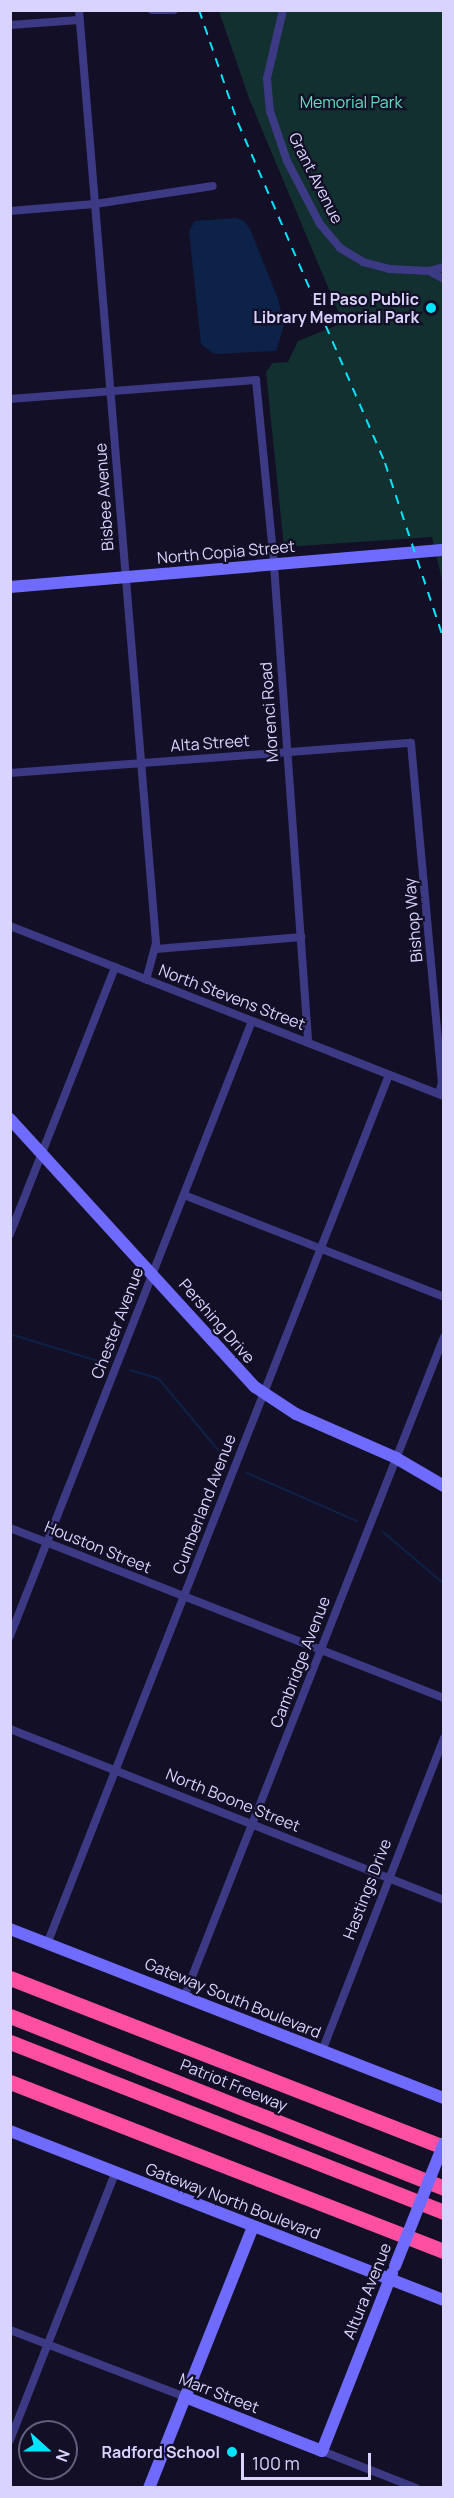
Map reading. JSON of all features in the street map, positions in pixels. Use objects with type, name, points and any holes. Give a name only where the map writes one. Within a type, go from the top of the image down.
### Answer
[{"type":"highway","points":[[10,1978],[444,2145]]},
{"type":"highway","name":"Patriot Freeway","points":[[10,2016],[444,2188]]},
{"type":"highway","points":[[10,2042],[444,2212]]},
{"type":"highway","points":[[10,2082],[444,2251]]},
{"type":"main road","name":"North Copia Street","points":[[10,586],[444,550]]},
{"type":"main road","name":"Pershing Drive","points":[[10,1119],[153,1272],[240,1372],[264,1394],[296,1414],[396,1458],[444,1486]]},
{"type":"main road","name":"Gateway South Boulevard","points":[[10,1929],[444,2098]]},
{"type":"main road","name":"Gateway North Boulevard","points":[[10,2132],[444,2300]]},
{"type":"main road","name":"Altura Avenue","points":[[322,2451],[444,2145]]},
{"type":"main road","points":[[149,2487],[253,2227]]},
{"type":"main road","name":"Marr Street","points":[[185,2397],[322,2451]]},
{"type":"street","points":[[152,10],[174,10]]},
{"type":"street","name":"Grant Avenue","points":[[283,10],[282,28],[267,78],[267,96],[287,161],[320,224],[340,248],[363,262],[389,269],[429,271],[444,279]]},
{"type":"street","points":[[10,25],[79,15]]},
{"type":"street","name":"Bisbee Avenue","points":[[79,15],[156,949],[146,980]]},
{"type":"street","points":[[10,211],[95,204],[213,186]]},
{"type":"street","points":[[429,271],[444,267]]},
{"type":"street","name":"Morenci Road","points":[[111,389],[256,380],[273,565],[308,1043]]},
{"type":"street","points":[[10,399],[111,389]]},
{"type":"street","name":"Alta Street","points":[[10,773],[411,743]]},
{"type":"street","name":"Bishop Way","points":[[411,743],[442,1082],[441,1095]]},
{"type":"street","name":"North Stevens Street","points":[[10,926],[441,1095]]},
{"type":"street","points":[[156,949],[302,937]]},
{"type":"street","points":[[10,1234],[115,967]]},
{"type":"street","name":"Chester Avenue","points":[[10,1636],[252,1021]]},
{"type":"street","name":"Cumberland Avenue","points":[[47,1944],[389,1075]]},
{"type":"street","points":[[184,1195],[444,1297]]},
{"type":"street","name":"Cambridge Avenue","points":[[184,1997],[444,1337]]},
{"type":"street","name":"Houston Street","points":[[10,1528],[444,1698]]},
{"type":"street","name":"North Boone Street","points":[[10,1729],[444,1900]]},
{"type":"street","name":"Hastings Drive","points":[[322,2051],[444,1738]]},
{"type":"street","points":[[10,2440],[115,2173]]},
{"type":"street","name":"Marr Street","points":[[10,2330],[185,2397]]},
{"type":"street","name":"Marr Street","points":[[322,2451],[416,2487]]},
{"type":"green space","name":"Memorial Park","points":[[219,11],[443,11],[443,584],[432,537],[284,547],[266,372],[273,363],[288,362],[298,341],[343,323],[250,101]]},
{"type":"water","points":[[236,218],[244,221],[250,229],[278,299],[284,325],[276,351],[214,354],[201,344],[189,231],[195,221]]},
{"type":"waterway","points":[[10,1334],[104,1363]]},
{"type":"waterway","points":[[130,1370],[159,1379],[223,1456]]},
{"type":"waterway","points":[[247,1473],[357,1521]]},
{"type":"waterway","points":[[383,1532],[444,1584]]},
{"type":"railway","points":[[199,10],[238,123],[385,463],[444,640]]},
{"type":"place","name":"El Paso Public Library Memorial Park","points":[[431,308]]},
{"type":"place","name":"Radford School","points":[[232,2452]]}]
